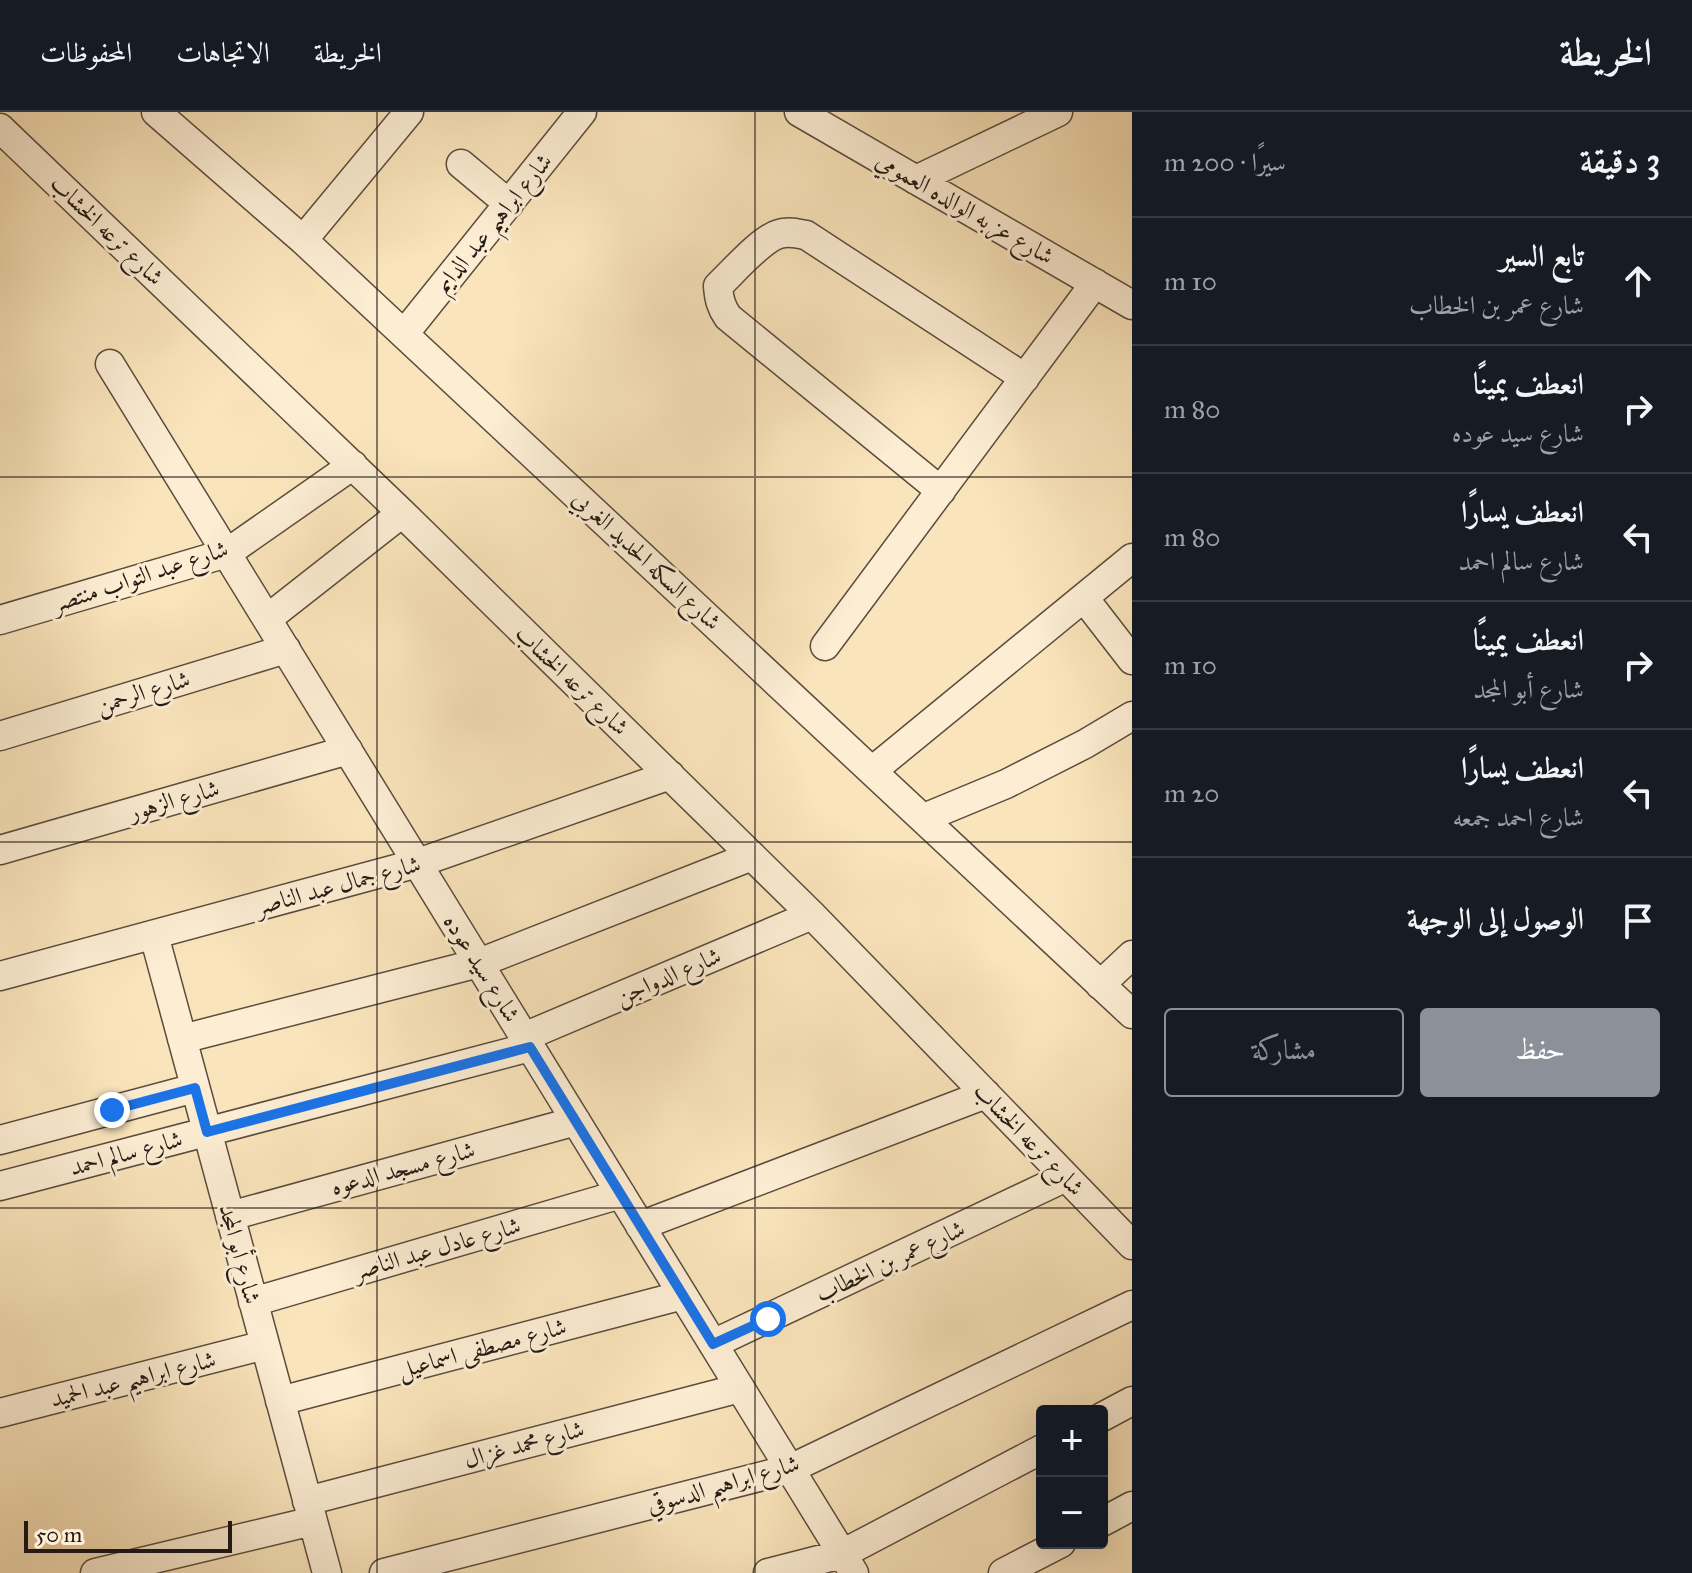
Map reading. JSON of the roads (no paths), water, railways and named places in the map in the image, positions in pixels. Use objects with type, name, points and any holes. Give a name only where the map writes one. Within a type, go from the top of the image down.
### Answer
[{"type":"street","name":"شارع السكه الحديد الغربي","points":[[156,112],[303,240],[1132,1014]]},
{"type":"street","points":[[303,240],[409,112]]},
{"type":"street","name":"شارع عزبه الوالده العمومي","points":[[799,112],[1132,305]]},
{"type":"street","points":[[916,180],[1058,112]]},
{"type":"street","name":"شارع ابراهيم عبد الدايم","points":[[404,334],[509,204],[572,116]]},
{"type":"street","name":"شارع ترعه الخشاب","points":[[0,128],[353,465],[812,915],[1132,1245]]},
{"type":"street","points":[[461,164],[509,204]]},
{"type":"street","points":[[941,491],[728,317],[722,308],[718,286],[766,240],[792,232],[806,235],[1025,378]]},
{"type":"street","points":[[825,646],[1095,283]]},
{"type":"street","name":"شارع سيد عوده","points":[[110,364],[848,1563]]},
{"type":"street","name":"شارع عبد التواب منتصر","points":[[0,620],[227,553],[353,465]]},
{"type":"street","points":[[267,619],[402,513]]},
{"type":"street","points":[[872,771],[1132,558]]},
{"type":"street","points":[[1084,598],[1132,660]]},
{"type":"street","name":"شارع الرحمن","points":[[0,736],[286,649]]},
{"type":"street","points":[[924,818],[1006,784],[1132,716]]},
{"type":"street","name":"شارع الزهور","points":[[0,850],[348,750]]},
{"type":"street","name":"شارع جمال عبد الناصر","points":[[0,976],[418,863],[670,775]]},
{"type":"street","points":[[182,1039],[479,963],[752,856]]},
{"type":"street","name":"شارع الدواجن","points":[[527,1042],[812,915]]},
{"type":"street","name":"شارع أبو المجد","points":[[154,935],[327,1573]]},
{"type":"street","points":[[1100,985],[1132,955]]},
{"type":"street","name":"شارع سالم احمد","points":[[0,1186],[207,1132],[527,1042]]},
{"type":"street","points":[[0,1140],[195,1088]]},
{"type":"street","points":[[640,1226],[986,1094]]},
{"type":"street","name":"شارع مسجد الدعوه","points":[[230,1216],[576,1121]]},
{"type":"street","name":"شارع عمر بن الخطاب","points":[[713,1344],[1066,1177]]},
{"type":"street","name":"شارع عادل عبد الناصر","points":[[253,1302],[621,1194]]},
{"type":"street","name":"شارع مصطفى اسماعيل","points":[[280,1401],[683,1295]]},
{"type":"street","name":"شارع ابراهيم الدسوقي","points":[[384,1573],[790,1469],[1132,1305]]},
{"type":"street","name":"شارع ابراهيم عبد الحميد","points":[[0,1413],[265,1345]]},
{"type":"street","name":"شارع محمد غزال","points":[[95,1573],[740,1388]]},
{"type":"street","points":[[1108,1414],[1132,1401]]},
{"type":"street","points":[[768,1573],[848,1563],[1036,1453]]},
{"type":"street","points":[[1108,1519],[1132,1506]]},
{"type":"street","points":[[1003,1573],[1049,1549]]}]
